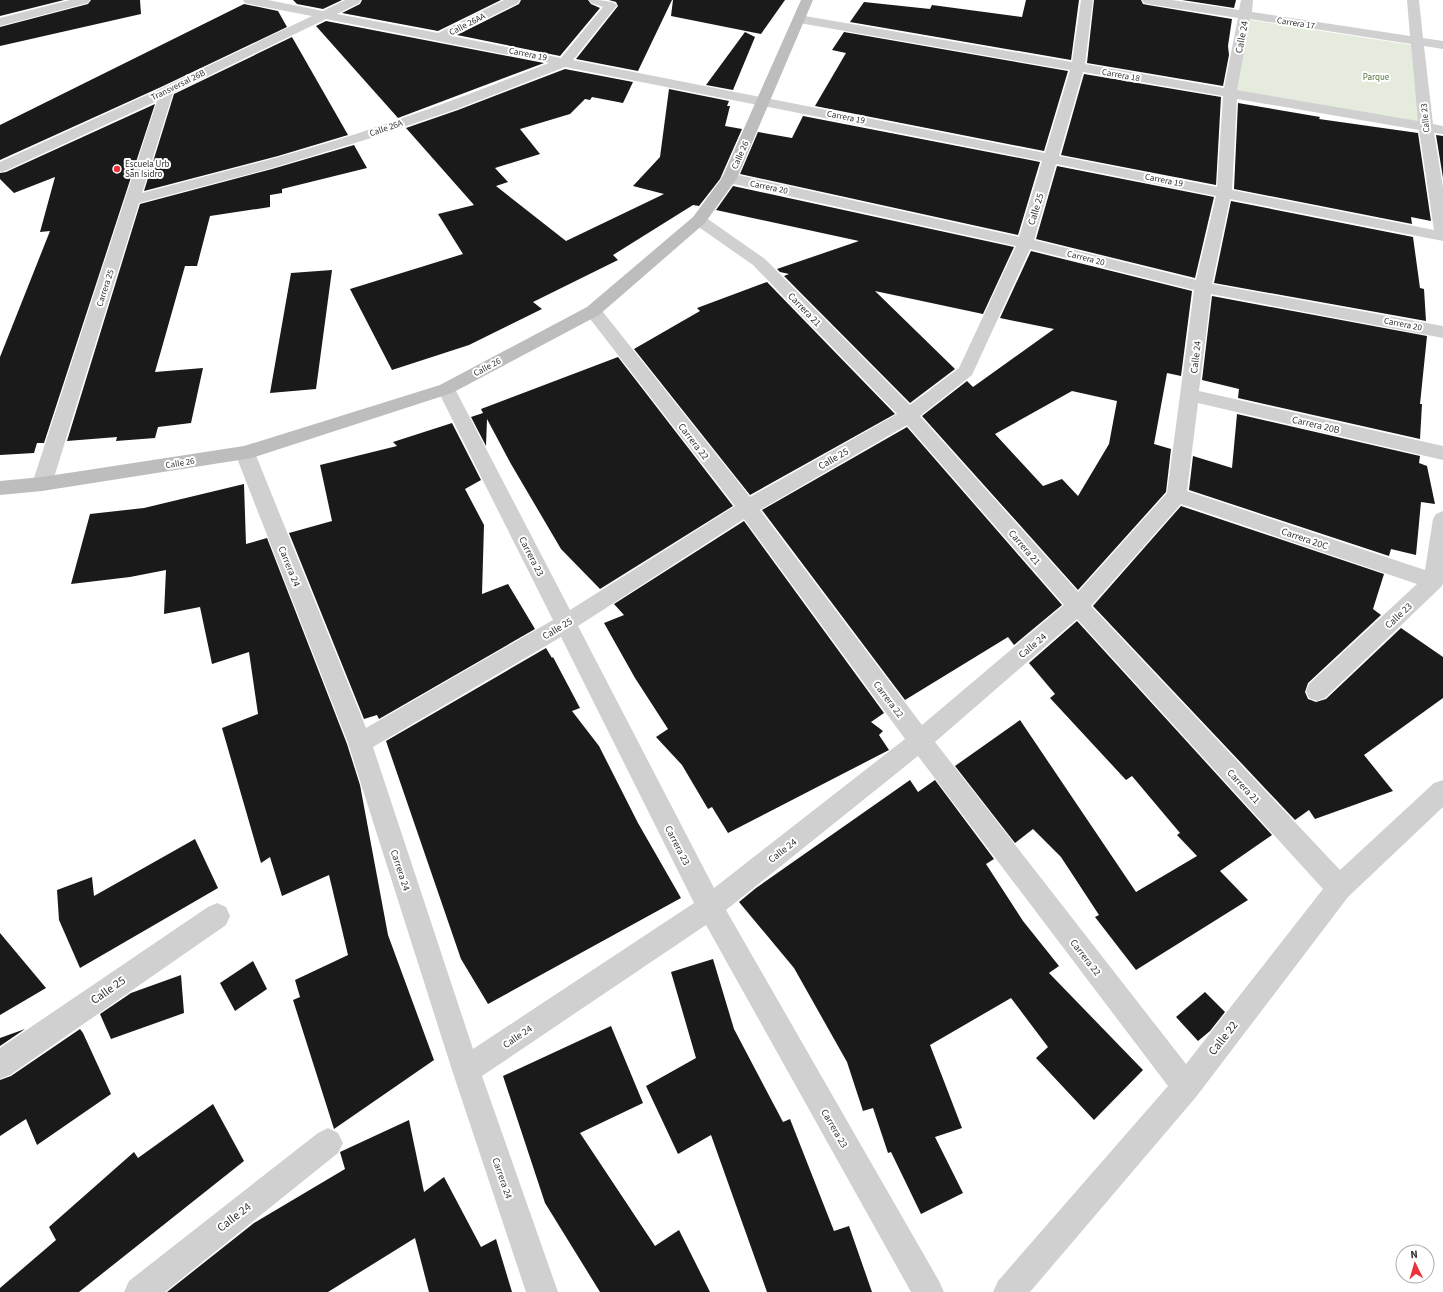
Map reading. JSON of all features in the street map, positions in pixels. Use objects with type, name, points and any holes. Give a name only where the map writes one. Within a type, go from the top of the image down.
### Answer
[{"type":"main road","name":"Calle 26","points":[[0,488],[42,484],[245,453],[446,389],[593,311],[698,220],[729,178],[807,0]]},
{"type":"street","points":[[0,22],[84,0]]},
{"type":"street","name":"Carrera 19","points":[[248,0],[322,16],[441,37],[1443,235]]},
{"type":"street","name":"Transversal 26B","points":[[0,168],[167,91],[355,0]]},
{"type":"street","name":"Calle 26AA","points":[[441,37],[514,0]]},
{"type":"street","points":[[565,62],[611,4],[595,0]]},
{"type":"street","name":"Calle 25","points":[[360,743],[566,623],[746,508],[909,415],[966,371],[1025,244],[1078,67],[1087,0]]},
{"type":"street","name":"Carrera 17","points":[[1148,0],[1246,8],[1443,46]]},
{"type":"street","name":"Calle 23","points":[[1413,0],[1426,127],[1443,235]]},
{"type":"street","name":"Calle 24","points":[[466,1070],[710,907],[920,741],[1078,606],[1177,495],[1203,287],[1224,192],[1230,93],[1246,8]]},
{"type":"street","name":"Carrera 18","points":[[799,19],[1443,130]]},
{"type":"street","name":"Calle 26A","points":[[132,200],[267,165],[363,136],[452,106],[565,62]]},
{"type":"street","name":"Carrera 25","points":[[42,484],[167,91]]},
{"type":"street","name":"Carrera 20","points":[[729,178],[1025,244],[1203,287],[1443,332]]},
{"type":"street","name":"Carrera 21","points":[[698,220],[759,262],[909,415],[1078,606],[1339,888]]},
{"type":"street","name":"Carrera 22","points":[[593,311],[746,508],[920,741],[1186,1087]]},
{"type":"street","name":"Carrera 23","points":[[446,389],[710,907],[928,1292]]},
{"type":"street","name":"Carrera 20B","points":[[1190,395],[1443,453]]},
{"type":"street","name":"Carrera 24","points":[[245,453],[360,743],[466,1070],[542,1292]]},
{"type":"street","name":"Carrera 20C","points":[[1177,495],[1434,581]]},
{"type":"street","points":[[1434,581],[1443,519]]},
{"type":"street","name":"Calle 23","points":[[1316,691],[1434,581]]},
{"type":"street","name":"Calle 22","points":[[1009,1292],[1186,1087],[1339,888],[1443,791]]},
{"type":"street","name":"Calle 25","points":[[0,1065],[217,916]]},
{"type":"street","name":"Calle 24","points":[[140,1292],[328,1143]]},
{"type":"green space","name":"Parque","points":[[1245,19],[1412,45],[1420,123],[1237,90]]},
{"type":"building","points":[[0,0],[64,0],[0,16]]},
{"type":"building","points":[[91,0],[140,0],[141,14],[0,46],[0,27],[88,4]]},
{"type":"building","points":[[293,0],[342,0],[323,9],[297,4]]},
{"type":"building","points":[[362,0],[501,0],[438,31],[342,13],[360,4]]},
{"type":"building","points":[[521,0],[588,0],[591,4],[600,8],[560,56],[457,35],[519,4]]},
{"type":"building","points":[[609,0],[672,0],[638,71],[576,59],[618,6],[616,2]]},
{"type":"building","points":[[673,0],[785,0],[761,34],[671,16]]},
{"type":"building","points":[[1026,0],[1079,0],[1071,60],[850,22],[864,2],[930,9],[932,5],[1022,17]]},
{"type":"building","points":[[1094,0],[1141,0],[1143,4],[1232,19],[1228,46],[1229,55],[1223,86],[1087,63]]},
{"type":"building","points":[[1182,0],[1236,0],[1234,8]]},
{"type":"building","points":[[244,4],[278,11],[287,27],[161,87],[0,160],[0,125]]},
{"type":"building","points":[[326,21],[544,63],[398,118],[316,26]]},
{"type":"building","points":[[745,32],[755,37],[733,90],[706,85]]},
{"type":"building","points":[[844,32],[1068,71],[1044,151],[815,106],[846,53],[832,50]]},
{"type":"building","points":[[292,37],[348,135],[278,156],[144,191],[174,94]]},
{"type":"building","points":[[565,69],[633,82],[623,103],[592,97],[590,100],[585,99],[570,114],[520,129],[540,154],[495,168],[508,182],[496,186],[566,241],[664,194],[633,186],[660,157],[669,89],[729,101],[727,106],[730,106],[725,126],[742,129],[720,179],[699,206],[693,205],[613,255],[618,260],[533,302],[542,309],[469,345],[392,370],[350,289],[463,254],[438,214],[474,205],[406,128],[458,110]]},
{"type":"building","points":[[1084,74],[1221,97],[1216,185],[1061,155]]},
{"type":"building","points":[[1238,103],[1320,117],[1319,119],[1418,133],[1431,221],[1411,217],[1412,224],[1234,189]]},
{"type":"building","points":[[155,104],[44,443],[37,443],[34,453],[0,455],[0,357],[50,231],[40,232],[55,177],[14,193],[0,179],[0,173],[6,172]]},
{"type":"building","points":[[803,116],[1040,162],[1018,235],[740,174],[758,132],[792,138]]},
{"type":"building","points":[[1436,135],[1443,136],[1443,178]]},
{"type":"building","points":[[354,145],[367,168],[282,189],[282,193],[270,195],[270,207],[210,216],[197,266],[185,266],[155,372],[203,368],[191,423],[158,427],[155,438],[116,441],[117,437],[67,441],[140,204],[272,169]]},
{"type":"building","points":[[1057,166],[1214,197],[1195,278],[1036,239]]},
{"type":"building","points":[[733,186],[1014,247],[983,314],[875,291],[955,369],[910,403],[784,276],[789,274],[780,272],[777,269],[859,241],[716,210]]},
{"type":"building","points":[[1231,201],[1413,237],[1420,288],[1424,289],[1426,321],[1214,283]]},
{"type":"building","points":[[1031,251],[1192,291],[1181,376],[1167,373],[1154,444],[1171,449],[1166,492],[1078,590],[922,416],[967,381],[973,387],[1054,329],[1000,318]],"holes":[[[1072,391],[1117,401],[1109,444],[1078,496],[1062,479],[1043,486],[995,434]]]},
{"type":"building","points":[[332,270],[316,389],[270,393],[291,273]]},
{"type":"building","points":[[767,282],[895,414],[750,495],[634,349],[700,311],[697,308]]},
{"type":"building","points":[[1212,296],[1427,336],[1420,404],[1422,404],[1420,439],[1238,398],[1239,389],[1202,380]]},
{"type":"building","points":[[618,357],[733,506],[600,589],[561,549],[511,464],[487,419],[486,446],[471,417],[483,413],[481,409]]},
{"type":"building","points":[[1237,414],[1420,456],[1419,463],[1427,466],[1435,504],[1421,502],[1416,555],[1391,549],[1389,556],[1189,490],[1193,456],[1232,468]]},
{"type":"building","points":[[452,423],[481,480],[465,489],[484,525],[482,594],[508,584],[535,629],[379,719],[377,715],[364,719],[289,533],[332,521],[320,465],[397,446],[393,442]]},
{"type":"building","points":[[907,427],[1062,605],[1014,645],[1008,637],[905,700],[762,510]]},
{"type":"building","points":[[244,484],[246,544],[267,538],[347,744],[360,785],[388,935],[434,1060],[334,1129],[293,1000],[300,997],[295,980],[348,955],[329,875],[282,896],[270,857],[261,863],[222,728],[258,714],[249,652],[212,664],[200,607],[164,614],[166,570],[130,577],[71,584],[90,514],[144,508]]},
{"type":"building","points":[[1181,506],[1384,574],[1373,609],[1381,615],[1308,683],[1305,692],[1308,699],[1316,702],[1326,699],[1401,628],[1443,657],[1443,698],[1364,755],[1393,791],[1315,819],[1309,810],[1295,820],[1093,606]]},
{"type":"building","points":[[744,521],[884,713],[871,722],[883,731],[879,735],[889,750],[728,833],[712,807],[708,809],[682,765],[656,737],[668,729],[635,678],[604,623],[624,615],[614,604]]},
{"type":"building","points":[[1077,621],[1272,835],[1220,871],[1248,900],[1136,970],[1095,917],[1099,915],[1061,857],[1033,829],[1015,843],[955,766],[1020,720],[1136,892],[1197,856],[1177,835],[1180,833],[1132,776],[1126,780],[1050,698],[1055,694],[1029,663]]},
{"type":"building","points":[[546,648],[552,658],[553,657],[580,708],[572,711],[599,746],[638,823],[681,898],[488,1004],[461,959],[386,741]]},
{"type":"building","points":[[910,780],[918,792],[935,780],[994,859],[986,864],[1023,921],[1059,966],[1049,973],[1143,1070],[1094,1120],[1036,1058],[1048,1047],[1011,998],[930,1045],[962,1128],[935,1137],[963,1193],[921,1214],[891,1152],[888,1153],[873,1108],[863,1111],[847,1062],[794,968],[739,902],[756,888]]},
{"type":"building","points":[[195,839],[218,888],[80,968],[59,920],[57,890],[92,877],[94,896]]},
{"type":"building","points":[[0,933],[46,988],[0,1015]]},
{"type":"building","points":[[713,959],[734,1029],[783,1122],[790,1119],[834,1231],[849,1226],[872,1292],[767,1292],[711,1135],[678,1154],[646,1086],[696,1058],[671,972]]},
{"type":"building","points":[[253,961],[267,989],[235,1011],[220,983]]},
{"type":"building","points":[[181,975],[184,1013],[111,1039],[100,1014],[131,993]]},
{"type":"building","points":[[1205,992],[1225,1012],[1210,1031],[1198,1041],[1176,1017]]},
{"type":"building","points":[[611,1026],[643,1103],[580,1133],[655,1246],[679,1230],[710,1292],[600,1292],[545,1203],[503,1076]]},
{"type":"building","points":[[25,1029],[0,1046],[0,1038]]},
{"type":"building","points":[[80,1029],[111,1094],[37,1145],[26,1119],[0,1136],[0,1080],[11,1076]]},
{"type":"building","points":[[213,1104],[244,1161],[79,1292],[0,1292],[0,1288],[56,1240],[49,1227],[134,1152],[138,1158]]},
{"type":"building","points":[[409,1120],[424,1192],[444,1177],[481,1247],[496,1239],[512,1292],[429,1292],[415,1238],[328,1292],[167,1292],[254,1223],[345,1169],[340,1152]]},
{"type":"place","name":"Escuela Urb San Isidro","points":[[117,169]]}]
